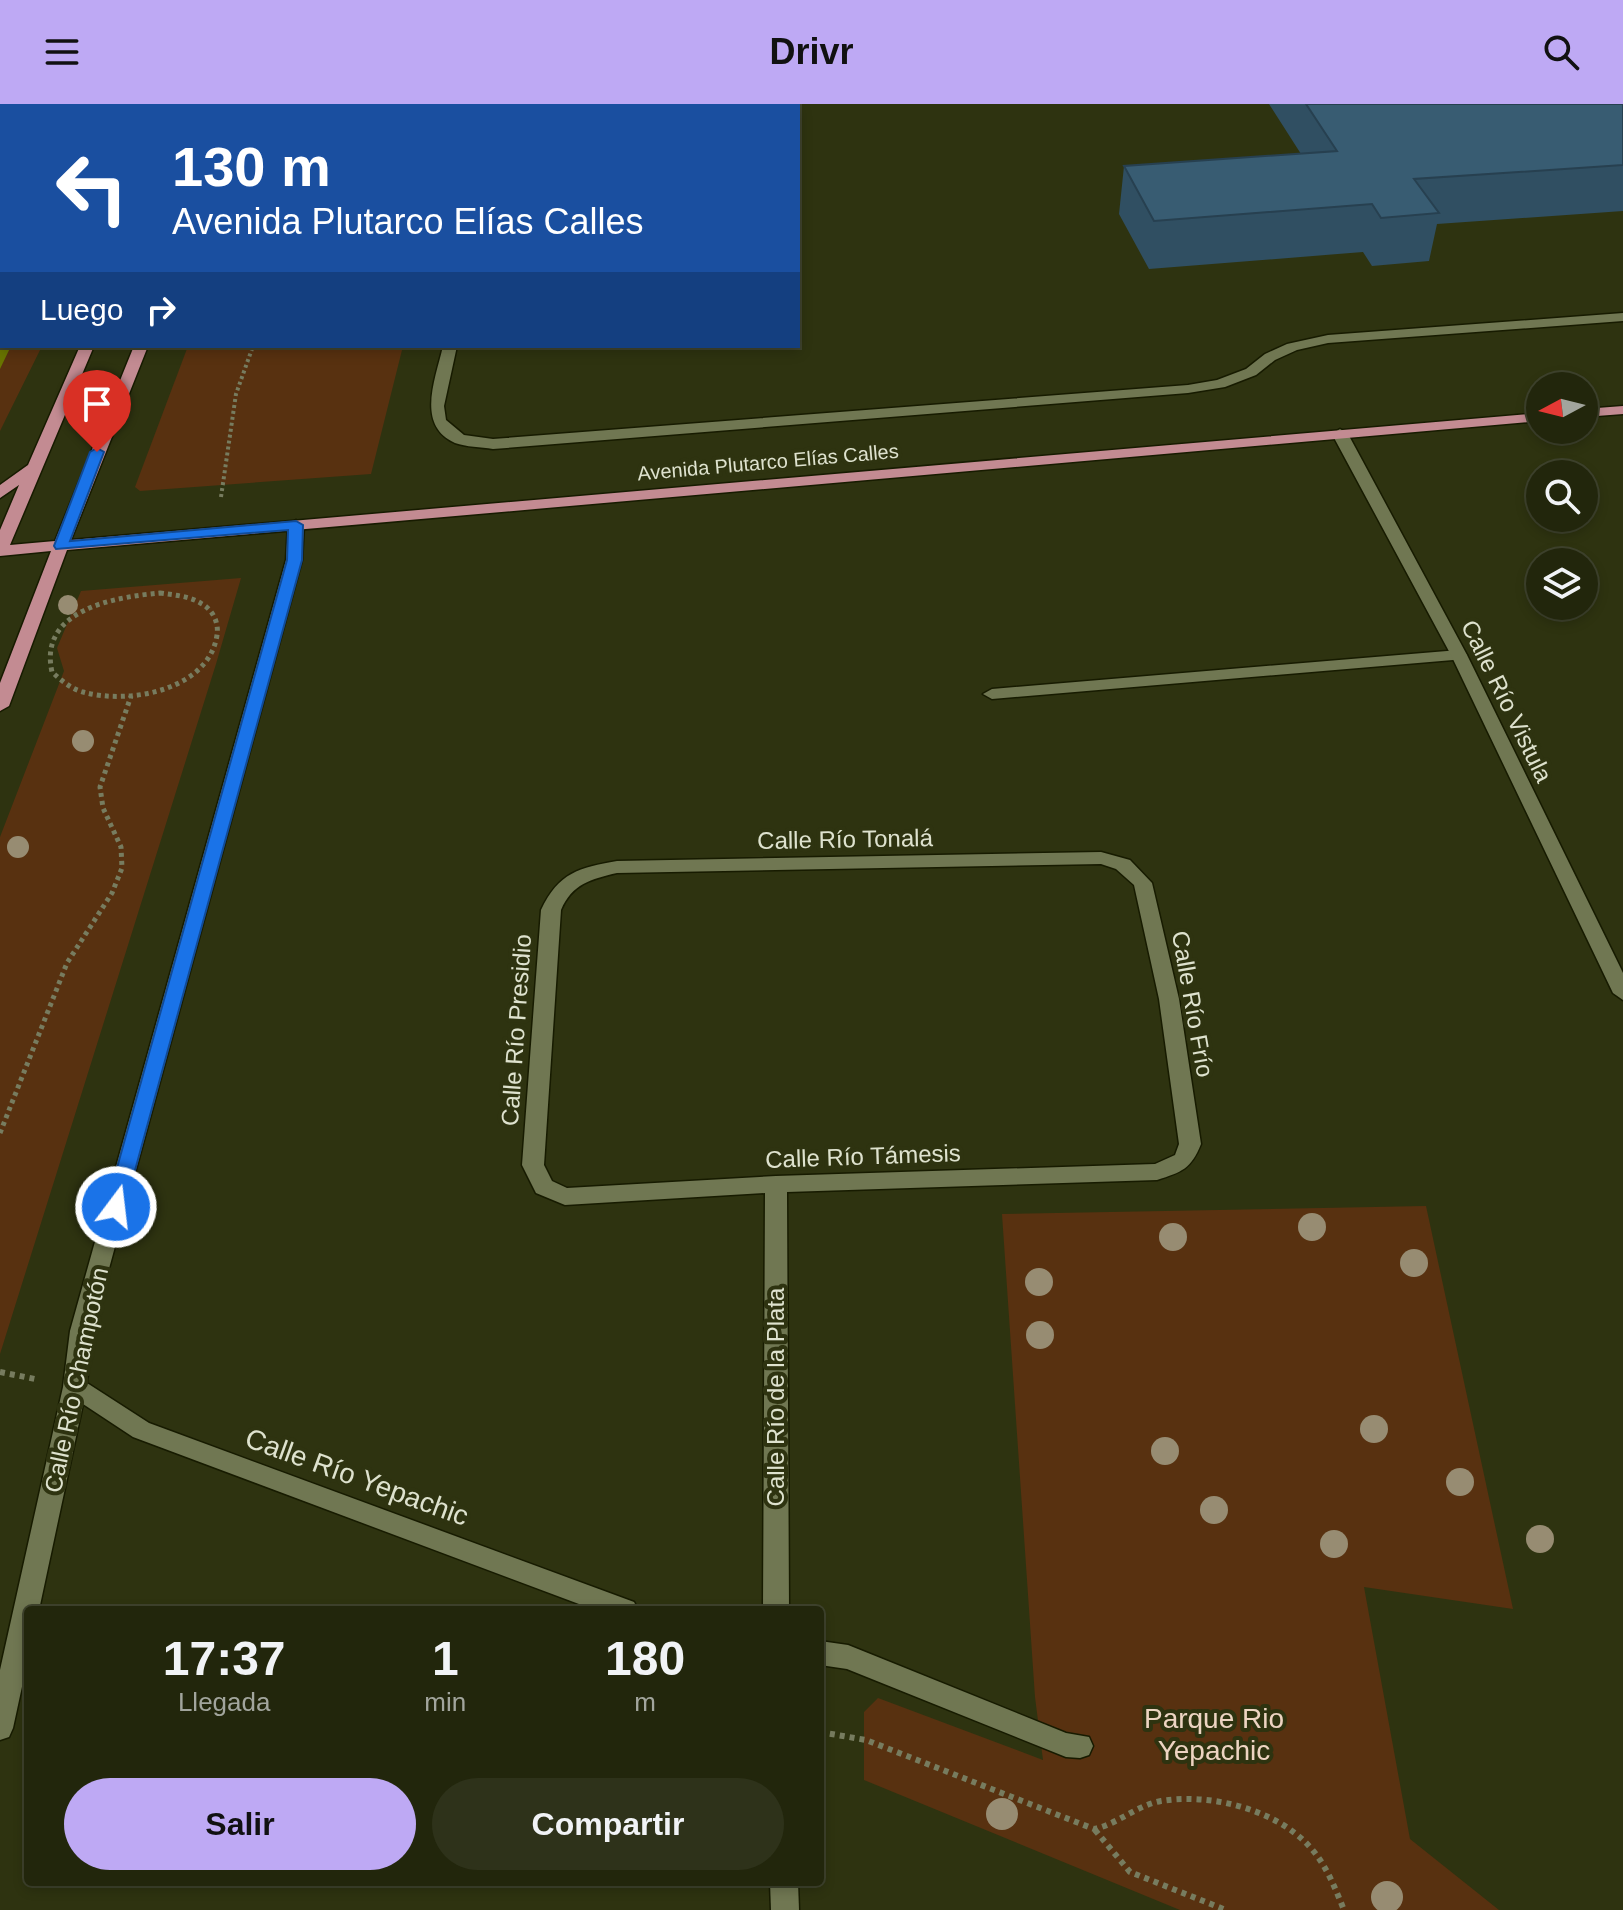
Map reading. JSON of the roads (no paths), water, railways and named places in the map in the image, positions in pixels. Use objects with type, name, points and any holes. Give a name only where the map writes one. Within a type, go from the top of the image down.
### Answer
[{"type":"main road","points":[[0,550],[86,348]]},
{"type":"main road","points":[[0,706],[140,348]]},
{"type":"main road","points":[[1598,412],[1623,410]]},
{"type":"main road","name":"Avenida Plutarco Elías Calles","points":[[0,550],[1526,418]]},
{"type":"main road","points":[[0,493],[34,467]]},
{"type":"street","points":[[450,348],[437,406],[439,421],[459,439],[493,444],[1188,389],[1220,384],[1251,372],[1270,357],[1292,347],[1328,339],[1623,317]]},
{"type":"street","name":"Calle Río Vistula","points":[[1340,434],[1459,655],[1623,993]]},
{"type":"street","name":"Calle Río Champotón","points":[[27,1606],[75,1387],[81,1331],[294,560],[296,525]]},
{"type":"street","points":[[992,694],[1459,655]]},
{"type":"street","name":"Calle Río Tonalá","points":[[570,880],[617,867],[1101,858],[1123,864]]},
{"type":"street","name":"Calle Río Frío","points":[[1123,864],[1143,883],[1169,999],[1190,1144],[1184,1160]]},
{"type":"street","name":"Calle Río Presidio","points":[[544,1187],[533,1165],[551,910],[557,893],[570,880]]},
{"type":"street","name":"Calle Río Támesis","points":[[544,1187],[565,1197],[776,1184],[1157,1172],[1184,1160]]},
{"type":"street","name":"Calle Río de la Plata","points":[[776,1184],[776,1606]]},
{"type":"street","name":"Calle Río Yepachic","points":[[75,1387],[141,1430],[614,1606]]},
{"type":"street","name":"Calle Río Champotón","points":[[0,1728],[24,1619]]},
{"type":"street","points":[[824,1654],[848,1657],[1066,1745],[1080,1746]]},
{"type":"street","points":[[784,1886],[785,1910]]},
{"type":"park label","name":"Parque Rio Yepachic","points":[[1214,1734]]}]
